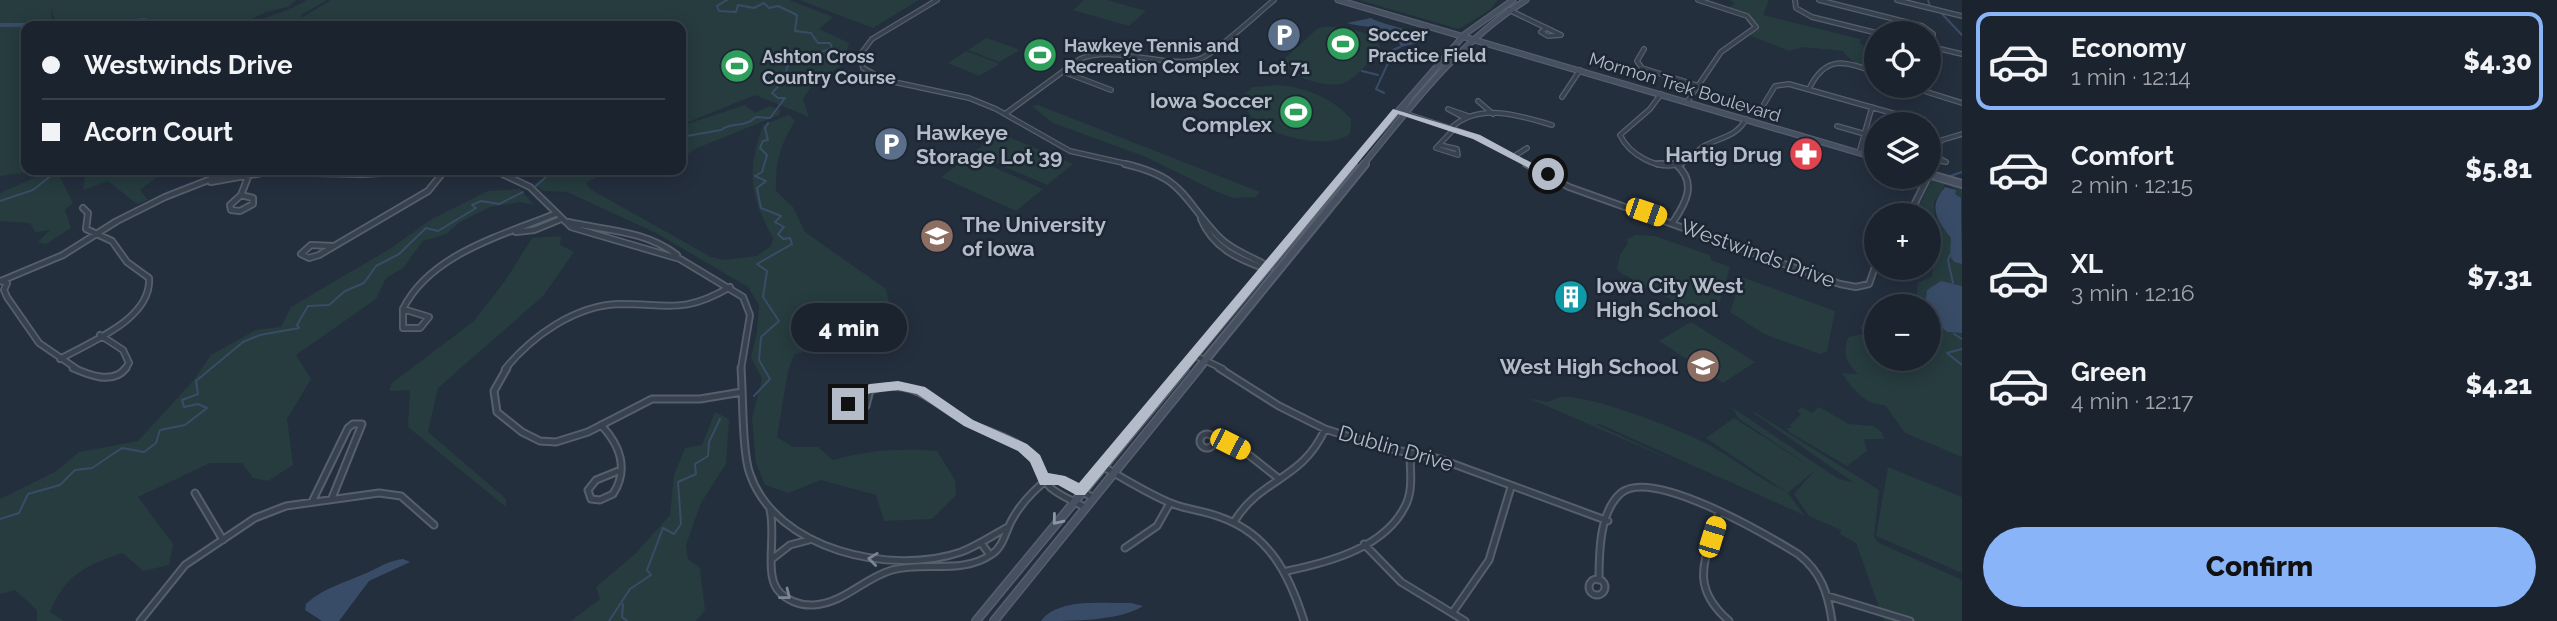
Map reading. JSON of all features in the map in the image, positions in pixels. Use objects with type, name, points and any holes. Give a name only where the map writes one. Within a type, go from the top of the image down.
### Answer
[{"type":"main road","name":"Mormon Trek Boulevard","points":[[1338,0],[1464,35]]},
{"type":"main road","name":"Mormon Trek Boulevard","points":[[1350,0],[1864,154]]},
{"type":"main road","points":[[994,621],[1401,112],[1410,94],[1464,35],[1513,0]]},
{"type":"main road","points":[[976,621],[1193,355],[1401,112],[1472,38],[1526,0]]},
{"type":"main road","points":[[1941,178],[1962,184]]},
{"type":"street","points":[[937,0],[868,42],[860,52],[861,66],[880,79],[949,92],[1005,114],[1070,151],[1139,167],[1164,177],[1185,191],[1201,216],[1203,227],[1217,245],[1268,266]]},
{"type":"street","points":[[1687,102],[1696,85],[1726,47],[1756,27],[1747,16],[1698,0]]},
{"type":"street","points":[[1795,0],[1796,8],[1807,15],[1864,30]]},
{"type":"street","points":[[1819,0],[1902,21]]},
{"type":"street","points":[[1897,0],[1962,16]]},
{"type":"street","points":[[1005,114],[1086,56],[1099,52],[1179,60],[1202,58],[1275,1]]},
{"type":"street","points":[[1502,7],[1545,29],[1555,30],[1560,36],[1545,35],[1541,32],[1545,29]]},
{"type":"street","points":[[1644,48],[1637,61],[1642,68],[1696,85]]},
{"type":"street","points":[[1941,49],[1962,54]]},
{"type":"street","points":[[1809,89],[1815,72],[1825,66],[1850,64],[1864,68]]},
{"type":"street","points":[[1562,97],[1580,70]]},
{"type":"street","points":[[1063,72],[1111,90]]},
{"type":"street","points":[[1763,104],[1778,85],[1809,89],[1889,112]]},
{"type":"street","points":[[1661,94],[1650,109],[1625,128],[1620,136],[1626,146],[1647,159],[1683,163],[1700,148],[1736,134],[1746,120]]},
{"type":"street","points":[[1941,96],[1962,103]]},
{"type":"street","points":[[1478,102],[1493,114]]},
{"type":"street","points":[[1871,112],[1872,107]]},
{"type":"street","name":"Westwinds Drive","points":[[1401,112],[1454,129],[1515,156],[1569,187],[1846,286],[1868,284],[1870,280]]},
{"type":"street","points":[[1440,145],[1454,148],[1458,154],[1441,152],[1436,148],[1464,117],[1493,114],[1552,125]]},
{"type":"street","points":[[1526,127],[1530,119]]},
{"type":"street","points":[[1837,126],[1864,134]]},
{"type":"street","points":[[1941,141],[1962,134]]},
{"type":"street","points":[[1859,153],[1864,137]]},
{"type":"street","points":[[1515,156],[1527,148]]},
{"type":"street","points":[[1673,222],[1685,205],[1689,186],[1688,176],[1676,164]]},
{"type":"street","points":[[100,335],[124,350],[129,363],[122,372],[101,379],[60,359],[37,341],[7,297],[1,281],[98,235],[134,212],[189,187],[234,175]]},
{"type":"street","points":[[241,195],[253,198],[253,204],[240,211],[231,210],[230,205],[241,195],[248,175]]},
{"type":"street","points":[[333,246],[313,244],[304,248],[301,254],[314,257],[333,246],[428,191],[441,175]]},
{"type":"street","points":[[507,175],[530,187],[562,220],[589,233],[680,258]]},
{"type":"street","points":[[60,359],[136,311],[148,297],[151,284],[143,271],[121,255],[112,241],[86,229],[88,213],[83,208]]},
{"type":"street","points":[[402,309],[424,313],[429,317],[428,321],[414,330],[403,328],[402,309],[423,282],[448,261],[475,245],[555,214]]},
{"type":"street","points":[[508,233],[534,230],[562,220],[635,231],[663,243],[680,258],[730,287],[743,298],[750,315],[741,360],[749,473],[770,510],[774,533],[771,576],[777,589],[795,603],[813,606],[830,602],[891,571],[967,564],[990,555],[1006,538],[1008,527]]},
{"type":"street","points":[[3,290],[28,270]]},
{"type":"street","points":[[730,287],[709,300],[682,308],[663,310],[619,304],[581,311],[558,324],[512,361],[497,381],[493,399],[498,413],[537,441],[568,442],[632,407],[657,398],[698,399],[742,392]]},
{"type":"street","points":[[3,290],[7,297]]},
{"type":"street","name":"Dublin Drive","points":[[1193,355],[1279,407],[1325,429],[1453,463],[1511,487],[1578,508],[1608,521]]},
{"type":"street","points":[[870,388],[866,406],[856,409],[849,406],[847,401],[850,396],[870,388],[898,386],[928,394],[969,423],[1023,447],[1035,459],[1045,481],[1084,507]]},
{"type":"street","points":[[313,502],[348,428],[353,424],[362,424],[332,499]]},
{"type":"street","points":[[601,425],[620,453],[621,470],[614,495],[602,501],[591,499],[588,490],[590,485],[621,470]]},
{"type":"street","points":[[1234,522],[1242,509],[1278,478],[1311,456],[1325,429]]},
{"type":"street","points":[[1214,440],[1244,451],[1278,478]]},
{"type":"street","points":[[1287,571],[1317,564],[1364,544],[1387,530],[1402,511],[1410,489],[1410,453]]},
{"type":"street","points":[[1102,466],[1170,503],[1234,522],[1266,544],[1287,571],[1304,621]]},
{"type":"street","points":[[770,510],[810,540],[861,557],[905,560],[950,555],[981,544],[1008,527],[1049,478],[1060,480],[1092,497]]},
{"type":"street","points":[[1453,612],[1489,560],[1511,487]]},
{"type":"street","points":[[1599,580],[1598,550],[1616,499],[1628,489],[1658,489],[1718,514],[1796,552],[1816,572],[1828,596],[1832,621]]},
{"type":"street","points":[[195,493],[223,540]]},
{"type":"street","points":[[140,621],[185,565],[255,518],[286,506],[379,493],[401,496],[434,525]]},
{"type":"street","points":[[1125,548],[1157,526],[1170,503]]},
{"type":"street","points":[[1718,514],[1701,581],[1713,608],[1729,621]]},
{"type":"street","points":[[772,559],[790,545],[810,540]]},
{"type":"street","points":[[981,544],[990,555]]},
{"type":"street","points":[[1364,544],[1401,582],[1465,621]]},
{"type":"street","points":[[905,560],[907,568]]},
{"type":"street","points":[[1828,596],[1910,621]]},
{"type":"green space","points":[[0,0],[296,0],[288,7],[266,12],[248,21],[149,21],[145,18],[55,21],[51,7],[52,21],[21,21],[21,173],[0,176]]},
{"type":"green space","name":"Ashton Cross Country Course","points":[[307,0],[327,0],[301,15],[303,17],[331,0],[789,0],[833,17],[819,29],[849,43],[843,65],[814,82],[803,99],[809,117],[755,95],[686,123],[686,21],[259,21]]},
{"type":"green space","points":[[799,0],[919,0],[873,28]]},
{"type":"green space","points":[[1084,0],[1107,0],[1146,11],[1129,26],[1073,10]]},
{"type":"green space","points":[[1359,0],[1498,0],[1491,9],[1459,29]]},
{"type":"green space","points":[[1730,0],[1769,0],[1763,15],[1860,39],[1864,46],[1864,67],[1843,51],[1803,47],[1789,51],[1749,35],[1758,28],[1757,22],[1728,8],[1735,3]]},
{"type":"green space","points":[[1338,27],[1364,33],[1372,37],[1381,49],[1348,81],[1332,84],[1312,81],[1293,72],[1283,60],[1317,29]]},
{"type":"green space","points":[[986,38],[1018,51],[999,62],[968,50]]},
{"type":"green space","points":[[966,51],[998,65],[979,76],[948,63]]},
{"type":"green space","name":"Iowa Soccer Complex","points":[[1278,85],[1308,91],[1336,105],[1351,119],[1350,134],[1338,139],[1304,140],[1286,136],[1255,120],[1246,108],[1243,95],[1253,87]]},
{"type":"green space","points":[[745,105],[755,113],[770,106],[781,110],[779,115],[695,149],[686,155],[686,124]]},
{"type":"green space","points":[[1038,105],[1260,192],[1256,197],[1234,198],[1215,191],[1146,157],[1053,123],[1032,106]]},
{"type":"green space","points":[[789,115],[795,121],[780,154],[776,191],[793,207],[805,232],[886,289],[891,312],[862,310],[854,313],[820,344],[794,355],[788,371],[777,437],[793,447],[818,447],[833,460],[885,451],[937,451],[955,480],[956,495],[932,519],[884,521],[876,495],[821,480],[788,493],[765,485],[756,463],[752,418],[762,379],[751,357],[757,332],[759,305],[748,287],[656,233],[567,192],[543,191],[534,184],[548,175],[600,175],[586,183],[590,189],[711,257],[724,260],[757,256],[771,246],[773,238],[759,209],[753,183],[754,156],[763,125]]},
{"type":"green space","points":[[999,133],[1073,164],[1047,185],[973,153]]},
{"type":"green space","points":[[969,156],[1043,189],[1016,211],[941,177]]},
{"type":"green space","points":[[41,175],[63,175],[60,177],[73,203],[65,210],[71,228],[46,244],[38,242],[50,230],[35,232],[30,223],[0,221],[0,193]]},
{"type":"green space","points":[[85,175],[160,175],[140,190],[148,200],[137,204],[108,181],[83,190]]},
{"type":"green space","points":[[1941,181],[1962,186],[1962,206],[1961,198],[1954,194],[1956,190],[1946,183],[1934,203],[1920,203],[1927,189],[1941,189]]},
{"type":"green space","points":[[520,189],[534,205],[520,202],[490,207],[460,222],[446,234],[423,241],[403,268],[386,278],[376,299],[296,355],[311,379],[287,419],[293,465],[268,481],[253,478],[242,463],[210,463],[138,497],[173,544],[169,565],[143,571],[123,553],[88,567],[62,589],[50,612],[64,621],[37,621],[37,610],[15,590],[0,594],[0,499],[55,472],[79,452],[138,441],[193,381],[211,355],[256,330],[281,327],[291,307],[391,248],[432,219],[488,191]]},
{"type":"green space","points":[[1941,224],[1951,238],[1954,262],[1962,264],[1962,286],[1953,283],[1927,290],[1926,294],[1916,294],[1918,283],[1924,280],[1941,280]]},
{"type":"green space","points":[[1636,235],[1654,236],[1710,255],[1711,260],[1730,267],[1718,307],[1689,309],[1621,273],[1617,269],[1620,255],[1628,243],[1627,239]]},
{"type":"green space","points":[[561,236],[560,245],[574,252],[543,296],[438,388],[428,432],[506,499],[506,507],[408,427],[410,390],[389,391],[392,383],[474,321],[505,281],[532,238]]},
{"type":"green space","points":[[1742,277],[1835,311],[1827,351],[1820,354],[1764,334],[1730,312]]},
{"type":"green space","points":[[1691,322],[1755,362],[1723,383],[1659,341]]},
{"type":"green space","points":[[1860,326],[1864,327],[1864,371],[1941,371],[1941,327],[1947,332],[1962,333],[1962,457],[1905,433],[1885,405],[1871,402],[1851,385],[1842,373],[1858,374],[1848,362],[1845,349],[1848,337],[1863,334]]},
{"type":"green space","points":[[1560,397],[1591,401],[1675,429],[1715,449],[1785,491],[1706,438],[1734,418],[1814,469],[1738,418],[1733,408],[1837,478],[1854,483],[1752,412],[1756,413],[1879,490],[1874,537],[1879,543],[1962,580],[1962,621],[1884,621],[1856,543],[1840,534],[1841,530],[1809,516],[1794,494],[1815,470],[1788,493],[1804,515],[1602,425],[1593,423],[1679,463],[1528,398],[1548,402]]},
{"type":"green space","points":[[1802,407],[1812,413],[1819,407],[1849,424],[1873,426],[1882,432],[1884,439],[1864,439],[1867,451],[1847,466],[1789,432],[1787,428],[1791,428],[1790,425],[1801,414],[1797,411]]},
{"type":"green space","points":[[715,412],[729,419],[726,464],[701,503],[686,545],[688,559],[700,568],[705,610],[696,621],[571,621],[600,599],[596,587],[635,554],[670,515],[674,475],[685,448],[702,445]]},
{"type":"green space","points":[[1888,467],[1962,497],[1962,573],[1876,536]]},
{"type":"water","points":[[145,18],[152,21],[116,21]]},
{"type":"water","points":[[1371,18],[1414,33],[1422,42],[1401,47],[1397,39],[1386,30],[1347,23]]},
{"type":"water","points":[[0,23],[21,23],[21,27],[0,27]]},
{"type":"water","points":[[1945,187],[1956,190],[1955,194],[1961,198],[1962,264],[1954,262],[1950,256],[1951,238],[1941,225],[1941,203],[1936,203]]},
{"type":"water","points":[[1941,281],[1962,286],[1962,333],[1947,332],[1941,327],[1941,294],[1926,294],[1927,290]]},
{"type":"water","points":[[403,559],[410,562],[369,581],[339,621],[322,621],[305,610],[306,604],[329,589]]},
{"type":"water","points":[[1131,603],[1143,606],[1109,617],[1041,621],[1049,613],[1070,605]]},
{"type":"waterway","points":[[686,136],[747,123],[756,117],[770,118],[785,98],[778,98],[772,93],[783,81],[788,65],[832,48],[830,43],[818,43],[811,33],[795,31],[797,15],[778,6],[769,8],[764,3],[754,8],[738,5],[736,12],[719,11],[717,6],[727,0]]},
{"type":"waterway","points":[[1928,0],[1930,6]]},
{"type":"waterway","points":[[1942,14],[1962,35]]},
{"type":"waterway","points":[[1384,93],[1376,89],[1389,61],[1384,54],[1400,47]]},
{"type":"waterway","points":[[1390,59],[1413,59]]},
{"type":"waterway","points":[[1362,71],[1378,75]]},
{"type":"waterway","points":[[754,396],[770,379],[759,360],[761,337],[779,321],[763,297],[767,271],[757,264],[792,244],[790,238],[783,239],[778,234],[784,227],[775,222],[781,216],[761,208],[757,188],[766,181],[755,176],[762,172],[767,155],[760,148],[763,141],[768,140],[765,128],[768,123]]},
{"type":"waterway","points":[[1950,176],[1962,172]]},
{"type":"waterway","points":[[0,201],[33,190],[52,175]]},
{"type":"waterway","points":[[536,186],[548,175]]},
{"type":"waterway","points":[[0,519],[19,513],[28,494],[60,485],[75,470],[92,468],[122,448],[144,452],[156,443],[160,430],[185,425],[207,408],[198,404],[184,407],[182,400],[198,394],[196,381],[243,342],[260,335],[299,328],[297,325],[308,306],[329,305],[345,291],[364,283],[376,266],[399,254],[426,228],[438,231],[476,208],[472,205],[481,201],[499,204],[523,192]]},
{"type":"waterway","points":[[1950,255],[1948,260],[1953,283]]},
{"type":"waterway","points":[[1954,334],[1962,339]]},
{"type":"waterway","points":[[1962,349],[1947,353],[1962,365]]},
{"type":"waterway","points":[[609,621],[630,589],[651,575],[647,570],[663,528],[674,534],[681,524],[678,482],[696,474],[695,464],[708,456],[709,442],[720,419]]},
{"type":"waterway","points":[[623,604],[622,617],[627,621]]},
{"type":"place","name":"Lot 71","points":[[1284,35]]},
{"type":"place","name":"Soccer Practice Field","points":[[1343,44]]},
{"type":"place","name":"Hawkeye Tennis and Recreation Complex","points":[[1040,55]]},
{"type":"place","name":"Ashton Cross Country Course","points":[[737,66]]},
{"type":"place","name":"Iowa Soccer Complex","points":[[1296,112]]},
{"type":"place","name":"Hawkeye Storage Lot 39","points":[[891,144]]},
{"type":"place","name":"Hartig Drug","points":[[1806,154]]},
{"type":"place","name":"The University of Iowa","points":[[937,236]]},
{"type":"place","name":"Iowa City West High School","points":[[1571,297]]},
{"type":"place","name":"West High School","points":[[1703,366]]},
{"type":"route","points":[[848,404],[850,396],[870,388],[898,386],[920,390],[969,423],[1023,447],[1035,459],[1045,481],[1055,478],[1080,491],[1396,111],[1476,137],[1548,174]]}]
